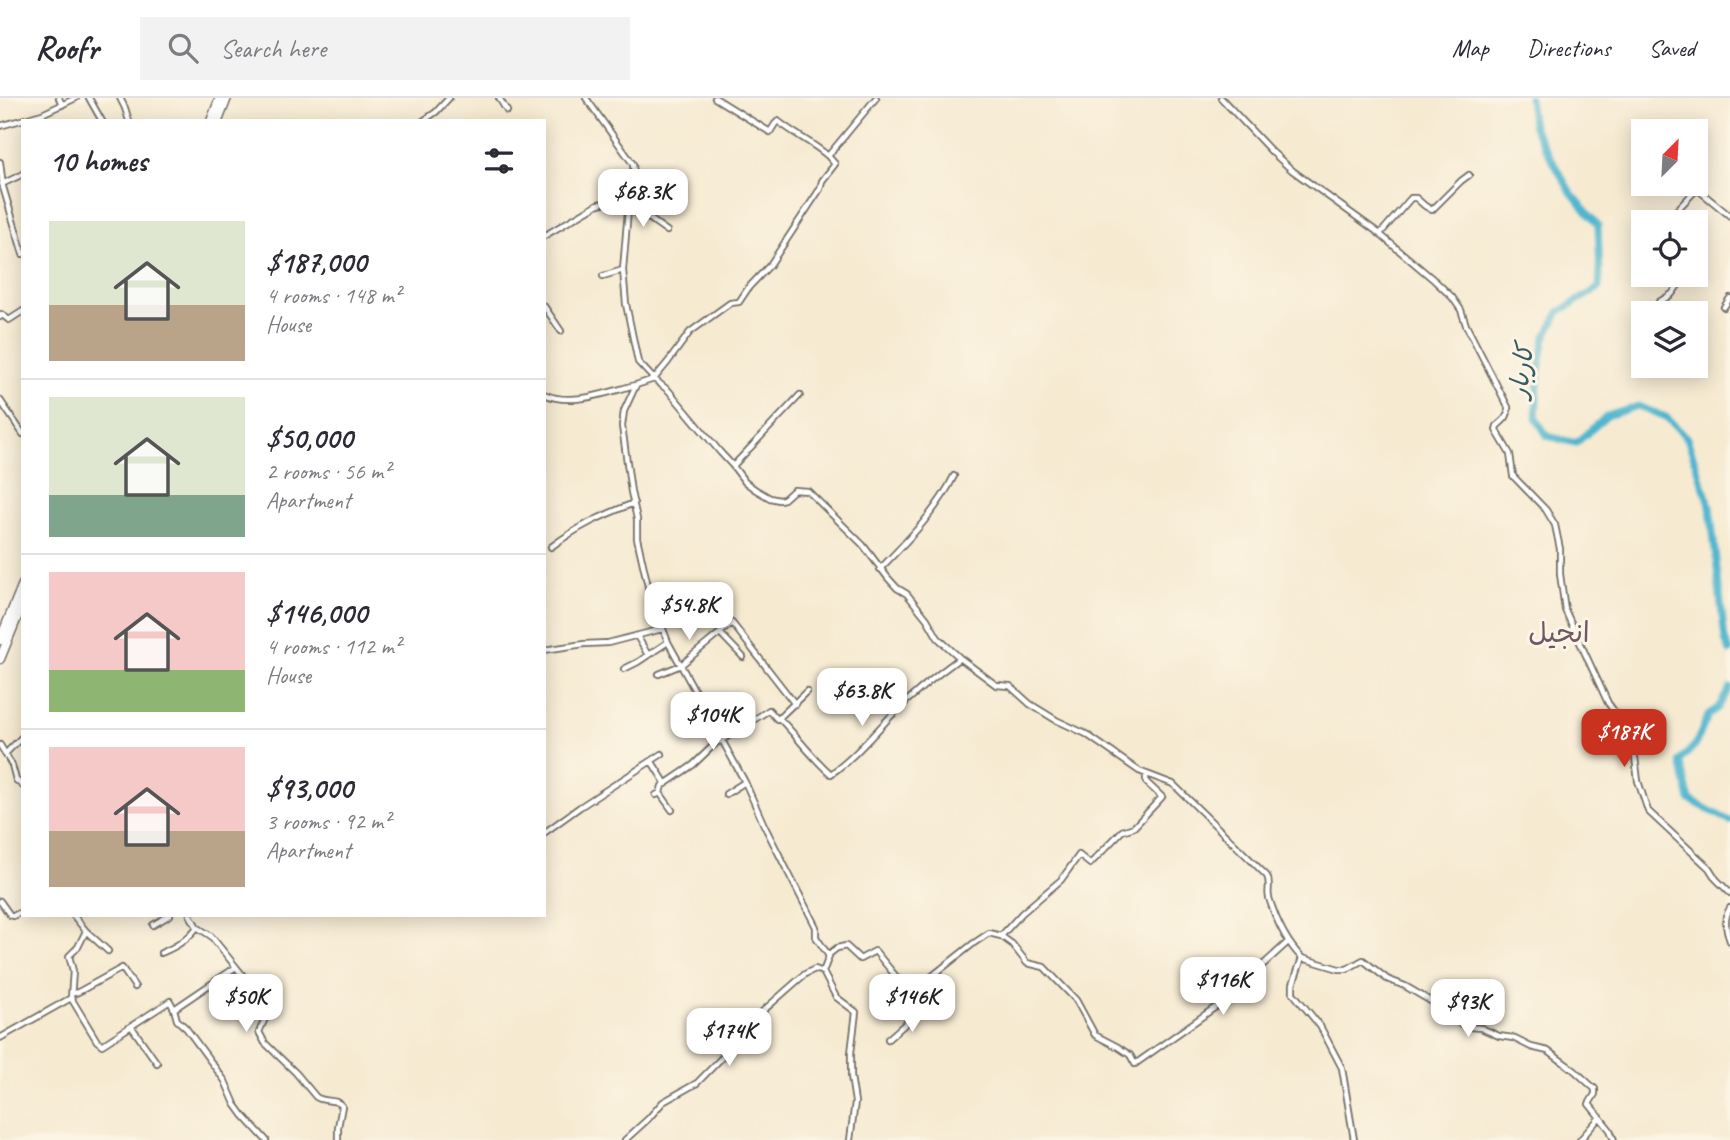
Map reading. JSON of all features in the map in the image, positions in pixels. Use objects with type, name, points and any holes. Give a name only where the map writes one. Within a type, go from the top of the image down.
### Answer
[{"type":"highway","points":[[212,119],[220,98]]},
{"type":"highway","points":[[219,119],[227,98]]},
{"type":"highway","points":[[0,640],[21,589]]},
{"type":"highway","points":[[0,659],[21,608]]},
{"type":"street","points":[[60,98],[62,105]]},
{"type":"street","points":[[24,119],[76,98]]},
{"type":"street","points":[[89,98],[101,119]]},
{"type":"street","points":[[120,98],[128,119]]},
{"type":"street","points":[[426,119],[449,98]]},
{"type":"street","points":[[500,98],[507,111]]},
{"type":"street","points":[[586,98],[633,163],[634,175],[629,198],[623,270],[626,304],[638,362],[669,391],[746,482],[770,498],[779,500],[785,499],[794,490],[808,491],[863,545],[897,588],[907,594],[938,638],[960,658],[996,685],[1010,686],[1030,704],[1086,734],[1139,771],[1173,784],[1267,876],[1270,882],[1268,895],[1287,942],[1302,958],[1339,969],[1347,969],[1363,960],[1387,979],[1434,1003],[1460,1023],[1548,1051],[1595,1089],[1589,1104],[1614,1140]]},
{"type":"street","points":[[546,395],[552,398],[581,399],[654,379],[690,332],[730,303],[739,302],[786,241],[835,164],[816,146],[778,121],[770,132],[715,98]]},
{"type":"street","points":[[828,156],[876,98]]},
{"type":"street","points":[[1220,98],[1293,171],[1380,234],[1434,280],[1461,310],[1508,407],[1507,417],[1496,430],[1510,454],[1513,476],[1546,510],[1555,525],[1565,610],[1608,703],[1629,735],[1638,781],[1648,811],[1709,868],[1730,893]]},
{"type":"street","points":[[0,126],[21,120]]},
{"type":"street","points":[[0,162],[2,187],[21,248]]},
{"type":"street","points":[[2,187],[21,175]]},
{"type":"street","points":[[1380,234],[1411,198],[1416,198],[1432,210],[1469,175]]},
{"type":"street","points":[[1677,210],[1690,196]]},
{"type":"street","points":[[1706,196],[1730,216]]},
{"type":"street","points":[[546,235],[598,204],[629,198]]},
{"type":"street","points":[[628,209],[667,231]]},
{"type":"street","points":[[603,276],[623,270]]},
{"type":"street","points":[[1661,301],[1672,294],[1677,287]]},
{"type":"street","points":[[1724,307],[1730,298]]},
{"type":"street","points":[[0,307],[0,316],[9,320],[21,312]]},
{"type":"street","points":[[546,309],[561,331]]},
{"type":"street","points":[[636,384],[624,411],[622,426],[638,519],[637,538],[650,595],[668,642],[745,782],[816,927],[816,937],[829,956],[823,972]]},
{"type":"street","points":[[733,466],[800,395]]},
{"type":"street","points":[[1,403],[21,431]]},
{"type":"street","points":[[880,569],[910,537],[948,488],[954,476]]},
{"type":"street","points":[[551,547],[596,518],[634,503]]},
{"type":"street","points":[[659,674],[681,664],[732,623],[795,704]]},
{"type":"street","points":[[546,650],[608,643],[662,629]]},
{"type":"street","points":[[720,633],[743,657]]},
{"type":"street","points":[[637,636],[648,655]]},
{"type":"street","points":[[624,669],[668,642]]},
{"type":"street","points":[[672,810],[658,794],[662,786],[693,765],[717,742],[769,710],[831,774],[936,675],[960,658]]},
{"type":"street","points":[[779,718],[807,691]]},
{"type":"street","points":[[6,753],[21,738]]},
{"type":"street","points":[[0,745],[12,765],[16,780],[21,784]]},
{"type":"street","points":[[546,832],[662,754]]},
{"type":"street","points":[[652,762],[666,783]]},
{"type":"street","points":[[1002,936],[1022,913],[1061,880],[1079,855],[1090,864],[1122,831],[1134,827],[1162,797],[1146,782],[1146,774]]},
{"type":"street","points":[[726,794],[745,782]]},
{"type":"street","points":[[0,901],[10,915],[21,912]]},
{"type":"street","points":[[1730,908],[1725,920],[1730,941]]},
{"type":"street","points":[[75,917],[108,951]]},
{"type":"street","points":[[153,925],[159,917]]},
{"type":"street","points":[[191,917],[197,927],[211,936],[253,988],[270,1003],[258,1032],[265,1043],[316,1097],[341,1104],[338,1140]]},
{"type":"street","points":[[161,953],[183,942],[197,927]]},
{"type":"street","points":[[86,931],[78,947],[69,956],[73,971],[71,998],[97,1041],[102,1045],[170,1001],[177,1020],[225,1081],[235,1104],[266,1140]]},
{"type":"street","points":[[828,955],[837,948],[846,946],[860,959],[874,951],[912,992],[989,933],[1002,936],[1027,963],[1044,967],[1076,1000],[1094,1035],[1130,1055],[1135,1064],[1220,1004],[1287,942]]},
{"type":"street","points":[[1302,958],[1293,984],[1293,993],[1320,1026],[1342,1068],[1354,1140]]},
{"type":"street","points":[[174,1009],[236,967]]},
{"type":"street","points":[[72,992],[76,993],[122,968],[135,987]]},
{"type":"street","points":[[625,1140],[663,1102],[697,1083],[743,1036],[747,1025],[805,974],[816,969],[823,972],[836,997],[856,1012],[851,1053],[855,1102],[850,1140]]},
{"type":"street","points":[[0,1038],[71,998]]},
{"type":"street","points":[[888,1039],[919,1011]]},
{"type":"street","points":[[131,1026],[158,1063]]},
{"type":"street","points":[[1580,1140],[1600,1117]]},
{"type":"waterway","name":"کاربار","points":[[1529,98],[1533,127],[1570,191],[1598,225],[1600,274],[1599,288],[1559,312],[1545,338],[1539,371],[1536,418],[1547,436],[1576,443],[1607,416],[1638,406],[1666,417],[1687,438],[1710,506],[1725,640],[1730,651]]},
{"type":"waterway","name":"کاربار","points":[[1730,688],[1718,708],[1709,714],[1695,745],[1680,761],[1690,800],[1730,821]]},
{"type":"district","name":"انجيل","points":[[1559,632]]}]
